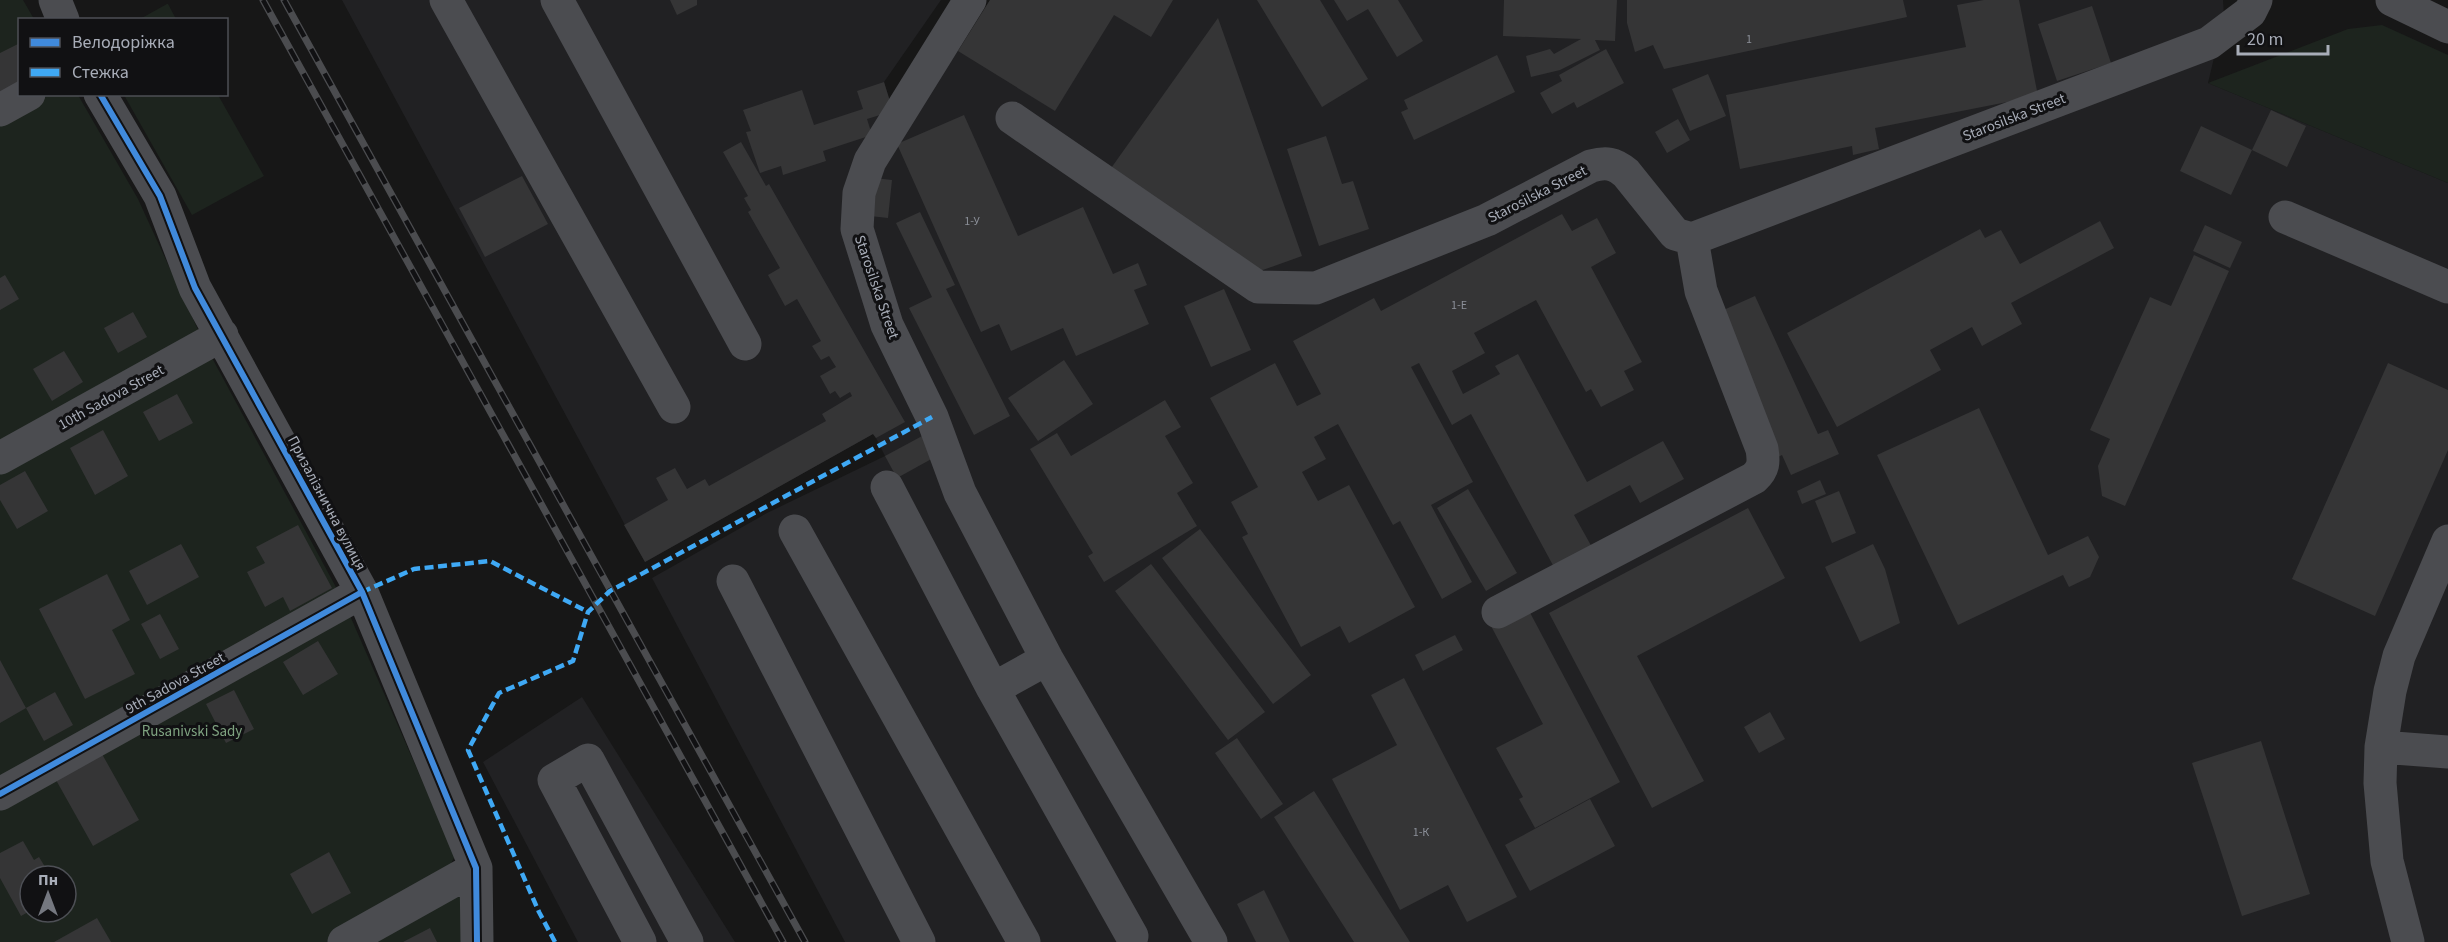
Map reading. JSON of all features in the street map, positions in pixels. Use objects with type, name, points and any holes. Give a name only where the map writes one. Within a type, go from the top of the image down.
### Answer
[{"type":"street","points":[[56,0],[62,18]]},
{"type":"street","points":[[447,0],[674,407]]},
{"type":"street","points":[[557,0],[745,344]]},
{"type":"street","name":"Starosilska Street","points":[[970,0],[870,160],[859,193],[857,229],[887,325],[932,417],[960,493],[1047,659],[1211,942]]},
{"type":"street","name":"Starosilska Street","points":[[1012,118],[1258,287],[1316,288],[1487,220],[1591,166],[1604,163],[1616,165],[1626,173],[1675,234],[1692,239],[2209,43],[2250,12],[2256,0]]},
{"type":"street","points":[[2392,0],[2448,27]]},
{"type":"street","points":[[0,110],[24,96]]},
{"type":"street","name":"Призалізнична вулиця","points":[[101,96],[160,196],[195,288],[362,592],[476,868],[477,942]]},
{"type":"street","points":[[2285,217],[2448,287]]},
{"type":"street","points":[[1498,612],[1754,478],[1761,471],[1764,462],[1762,449],[1701,291],[1692,239]]},
{"type":"street","name":"10th Sadova Street","points":[[0,458],[222,335]]},
{"type":"street","points":[[887,488],[993,689],[1132,936]]},
{"type":"street","points":[[795,531],[1024,942]]},
{"type":"street","points":[[2408,942],[2387,861],[2380,783],[2381,747],[2390,691],[2399,656],[2448,541]]},
{"type":"street","points":[[733,581],[919,942]]},
{"type":"street","name":"9th Sadova Street","points":[[0,794],[362,592]]},
{"type":"street","points":[[993,689],[1047,659]]},
{"type":"street","points":[[2381,747],[2448,752]]},
{"type":"street","points":[[640,942],[554,780],[588,760],[687,942]]},
{"type":"street","points":[[344,942],[476,868]]},
{"type":"shaded area","points":[[342,0],[941,0],[884,82],[893,111],[891,147],[958,51],[990,0],[2223,0],[2224,16],[2208,83],[2448,183],[2448,942],[845,942],[652,578],[767,513],[885,456],[876,438],[873,434],[645,562]]},
{"type":"shaded area","points":[[582,697],[735,942],[578,942],[483,762]]},
{"type":"green space","name":"Rusanivski Sady","points":[[0,0],[23,0],[33,18],[18,18],[18,96],[79,96],[138,199],[205,345],[344,602],[455,856],[448,869],[467,911],[465,942],[0,942]]},
{"type":"green space","points":[[167,4],[175,18],[142,18]]},
{"type":"green space","points":[[2382,25],[2448,55],[2448,183],[2208,83],[2348,29]]},
{"type":"green space","points":[[125,96],[219,96],[264,176],[192,215]]},
{"type":"building","points":[[670,0],[697,0],[697,5],[677,15]]},
{"type":"building","points":[[990,0],[1173,0],[1151,37],[1114,15],[1055,111],[958,51]]},
{"type":"building","points":[[1257,0],[1320,0],[1368,79],[1322,107]]},
{"type":"building","points":[[1334,0],[1398,0],[1423,41],[1397,57],[1368,9],[1347,21]]},
{"type":"building","points":[[1504,0],[1617,0],[1615,41],[1595,40],[1600,50],[1560,70],[1531,77],[1526,56],[1550,49],[1554,54],[1581,39],[1503,36]]},
{"type":"building","points":[[1627,0],[1903,0],[1907,17],[1664,69],[1653,45],[1635,52],[1627,23]]},
{"type":"building","points":[[1984,0],[2019,0],[2038,96],[1875,128],[1879,149],[1853,155],[1852,146],[1740,169],[1726,95],[1966,47],[1957,5]]},
{"type":"building","points":[[2092,6],[2111,63],[2057,81],[2038,24]]},
{"type":"building","points":[[1218,18],[1302,256],[1257,272],[1109,171]]},
{"type":"building","points":[[18,44],[18,88],[0,97],[0,53]]},
{"type":"building","points":[[1606,49],[1624,83],[1577,108],[1574,102],[1552,114],[1540,93],[1562,81],[1559,75]]},
{"type":"building","points":[[1497,55],[1515,92],[1414,140],[1401,112],[1408,109],[1404,100]]},
{"type":"building","points":[[1708,74],[1726,116],[1690,131],[1672,89]]},
{"type":"building","points":[[884,82],[893,111],[867,119],[872,135],[823,151],[826,161],[783,175],[781,166],[760,173],[746,132],[751,131],[743,110],[802,90],[814,125],[863,109],[857,91]]},
{"type":"building","points":[[2271,110],[2306,126],[2287,167],[2252,150]]},
{"type":"building","points":[[964,115],[1018,236],[1083,207],[1113,274],[1138,263],[1147,285],[1134,290],[1149,324],[1076,356],[1063,328],[1011,351],[999,324],[981,332],[897,144]]},
{"type":"building","points":[[1678,119],[1690,140],[1667,153],[1655,132]]},
{"type":"building","points":[[2201,126],[2252,150],[2231,195],[2180,171]]},
{"type":"building","points":[[1326,136],[1342,184],[1353,181],[1369,229],[1319,246],[1287,149]]},
{"type":"building","points":[[741,142],[766,186],[769,184],[905,422],[876,438],[873,434],[645,562],[624,525],[668,500],[656,478],[675,468],[687,489],[705,479],[709,486],[826,421],[822,414],[852,396],[850,392],[840,398],[835,391],[830,394],[820,376],[836,367],[829,356],[821,360],[812,346],[821,341],[797,299],[785,306],[768,275],[780,268],[748,212],[751,210],[744,198],[748,196],[723,152]]},
{"type":"building","points":[[522,176],[548,224],[485,257],[459,208]]},
{"type":"building","points":[[874,178],[892,180],[888,218],[870,216]]},
{"type":"building","points":[[920,212],[955,285],[946,289],[1010,416],[974,435],[909,308],[932,297],[896,223]]},
{"type":"building","points":[[1562,214],[1572,231],[1597,218],[1616,253],[1591,267],[1642,362],[1624,371],[1634,390],[1601,407],[1591,389],[1586,392],[1536,300],[1474,333],[1485,353],[1452,371],[1463,394],[1500,374],[1495,366],[1518,354],[1587,482],[1663,441],[1684,479],[1640,503],[1630,485],[1574,515],[1593,549],[1555,569],[1471,414],[1452,425],[1419,363],[1411,367],[1473,482],[1431,505],[1472,582],[1442,599],[1400,521],[1393,525],[1338,424],[1314,437],[1326,459],[1302,472],[1318,501],[1349,485],[1415,607],[1349,643],[1340,626],[1301,647],[1242,537],[1248,534],[1231,502],[1258,487],[1210,398],[1275,363],[1297,406],[1321,394],[1293,341],[1374,298],[1381,311]]},
{"type":"building","points":[[2100,221],[2114,248],[2011,303],[2022,324],[1982,346],[1972,327],[1930,350],[1941,370],[1837,427],[1787,333],[1980,229],[1985,238],[2001,230],[2020,264]]},
{"type":"building","points":[[2205,225],[2242,242],[2230,268],[2193,251]]},
{"type":"building","points":[[2194,255],[2229,271],[2125,506],[2102,496],[2098,466],[2110,439],[2090,430],[2150,297],[2171,306]]},
{"type":"building","points":[[5,275],[19,299],[0,310],[0,278]]},
{"type":"building","points":[[1224,289],[1251,350],[1211,367],[1184,306]]},
{"type":"building","points":[[1755,296],[1818,434],[1828,430],[1839,454],[1791,475],[1782,455],[1776,458],[1719,312]]},
{"type":"building","points":[[133,312],[147,337],[118,353],[104,328]]},
{"type":"building","points":[[64,351],[83,382],[52,401],[33,369]]},
{"type":"building","points":[[1064,360],[1093,404],[1038,441],[1008,398]]},
{"type":"building","points":[[2388,363],[2448,390],[2448,450],[2375,616],[2292,579]]},
{"type":"building","points":[[177,394],[193,423],[159,441],[143,412]]},
{"type":"building","points":[[1165,400],[1181,427],[1165,436],[1193,483],[1177,493],[1197,526],[1104,582],[1088,556],[1093,553],[1030,449],[1057,433],[1071,456]]},
{"type":"building","points":[[1979,408],[2048,555],[2088,536],[2099,557],[2090,577],[2069,587],[2063,575],[1958,625],[1877,455]]},
{"type":"building","points":[[103,430],[128,476],[95,495],[70,448]]},
{"type":"building","points":[[924,435],[935,457],[897,478],[885,456]]},
{"type":"building","points":[[25,471],[48,511],[17,529],[0,500],[0,485]]},
{"type":"building","points":[[1820,480],[1826,494],[1802,504],[1797,491]]},
{"type":"building","points":[[1468,489],[1517,573],[1486,591],[1437,508]]},
{"type":"building","points":[[1839,491],[1856,533],[1832,543],[1815,501]]},
{"type":"building","points":[[1748,508],[1785,578],[1637,656],[1704,781],[1652,808],[1549,613]]},
{"type":"building","points":[[298,525],[332,588],[290,611],[283,597],[265,607],[247,572],[265,563],[256,547]]},
{"type":"building","points":[[1200,529],[1311,675],[1273,704],[1162,558]]},
{"type":"building","points":[[181,544],[199,577],[147,605],[129,571]]},
{"type":"building","points":[[1873,544],[1885,569],[1900,623],[1860,642],[1825,567]]},
{"type":"building","points":[[1151,564],[1265,712],[1228,740],[1115,591]]},
{"type":"building","points":[[107,574],[130,620],[112,630],[135,674],[85,699],[39,609]]},
{"type":"building","points":[[1527,607],[1620,782],[1535,828],[1519,799],[1523,797],[1496,748],[1543,724],[1491,626]]},
{"type":"building","points":[[160,614],[179,649],[160,659],[141,624]]},
{"type":"building","points":[[1455,635],[1463,650],[1423,671],[1415,655]]},
{"type":"building","points":[[318,641],[338,674],[303,695],[283,662]]},
{"type":"building","points":[[0,660],[26,708],[0,723]]},
{"type":"building","points":[[1404,678],[1517,897],[1467,922],[1448,885],[1400,910],[1332,779],[1397,745],[1371,695]]},
{"type":"building","points":[[234,690],[254,729],[226,743],[206,704]]},
{"type":"building","points":[[55,692],[73,725],[44,741],[26,708]]},
{"type":"building","points":[[1770,712],[1785,739],[1759,753],[1744,727]]},
{"type":"building","points":[[1237,738],[1283,804],[1261,819],[1215,753]]},
{"type":"building","points":[[2261,741],[2310,894],[2242,916],[2192,763]]},
{"type":"building","points":[[102,754],[139,820],[93,846],[56,780]]},
{"type":"building","points":[[1314,791],[1410,942],[1354,942],[1274,817]]},
{"type":"building","points":[[1590,799],[1615,846],[1530,891],[1505,845]]},
{"type":"building","points":[[23,841],[34,860],[39,857],[43,864],[18,864],[18,911],[0,878],[0,853]]},
{"type":"building","points":[[329,852],[351,893],[312,914],[290,874]]},
{"type":"building","points":[[1264,890],[1290,942],[1256,942],[1237,904]]},
{"type":"building","points":[[97,918],[111,942],[54,942]]},
{"type":"building","points":[[430,928],[437,942],[403,942]]},
{"type":"railway","points":[[263,0],[783,942]]},
{"type":"railway","points":[[284,0],[805,942]]},
{"type":"marked path","points":[[555,942],[539,912],[468,750],[499,693],[573,661],[588,612],[610,591],[932,417]]},
{"type":"marked path","points":[[362,592],[414,569],[490,561],[588,612]]},
{"type":"cycle path","points":[[101,96],[160,196],[195,288],[362,592],[476,868],[477,942]]},
{"type":"cycle path","points":[[0,794],[362,592]]}]
